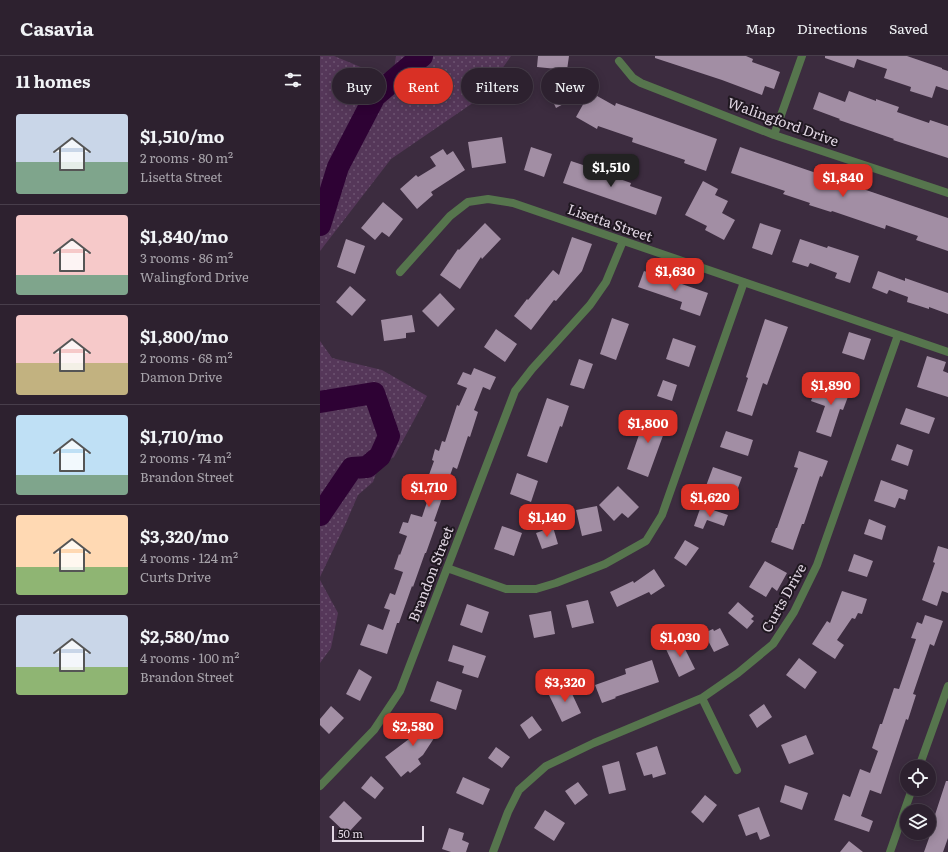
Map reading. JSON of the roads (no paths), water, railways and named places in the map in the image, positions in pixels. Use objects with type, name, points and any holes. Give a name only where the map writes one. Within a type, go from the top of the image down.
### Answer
[{"type":"street","points":[[774,134],[802,56]]},
{"type":"street","name":"Walingford Drive","points":[[619,61],[633,78],[641,83],[774,134],[948,193]]},
{"type":"street","name":"Lisetta Street","points":[[400,272],[450,216],[468,202],[488,199],[513,203],[948,352]]},
{"type":"street","name":"Brandon Street","points":[[320,786],[374,730],[400,691],[515,392],[532,369],[590,305],[606,282],[623,241]]},
{"type":"street","points":[[447,568],[506,589],[536,589],[605,564],[646,541],[662,515],[744,282]]},
{"type":"street","name":"Curts Drive","points":[[493,852],[508,812],[519,790],[546,766],[594,743],[702,698],[738,673],[773,644],[794,612],[818,565],[898,335]]},
{"type":"street","points":[[922,760],[948,686]]},
{"type":"street","points":[[702,698],[737,770]]},
{"type":"street","points":[[890,852],[910,796]]},
{"type":"waterway","points":[[320,225],[338,167],[375,96],[422,56]]},
{"type":"waterway","points":[[320,402],[374,393],[389,436],[380,456],[367,467],[352,468],[320,515]]}]
